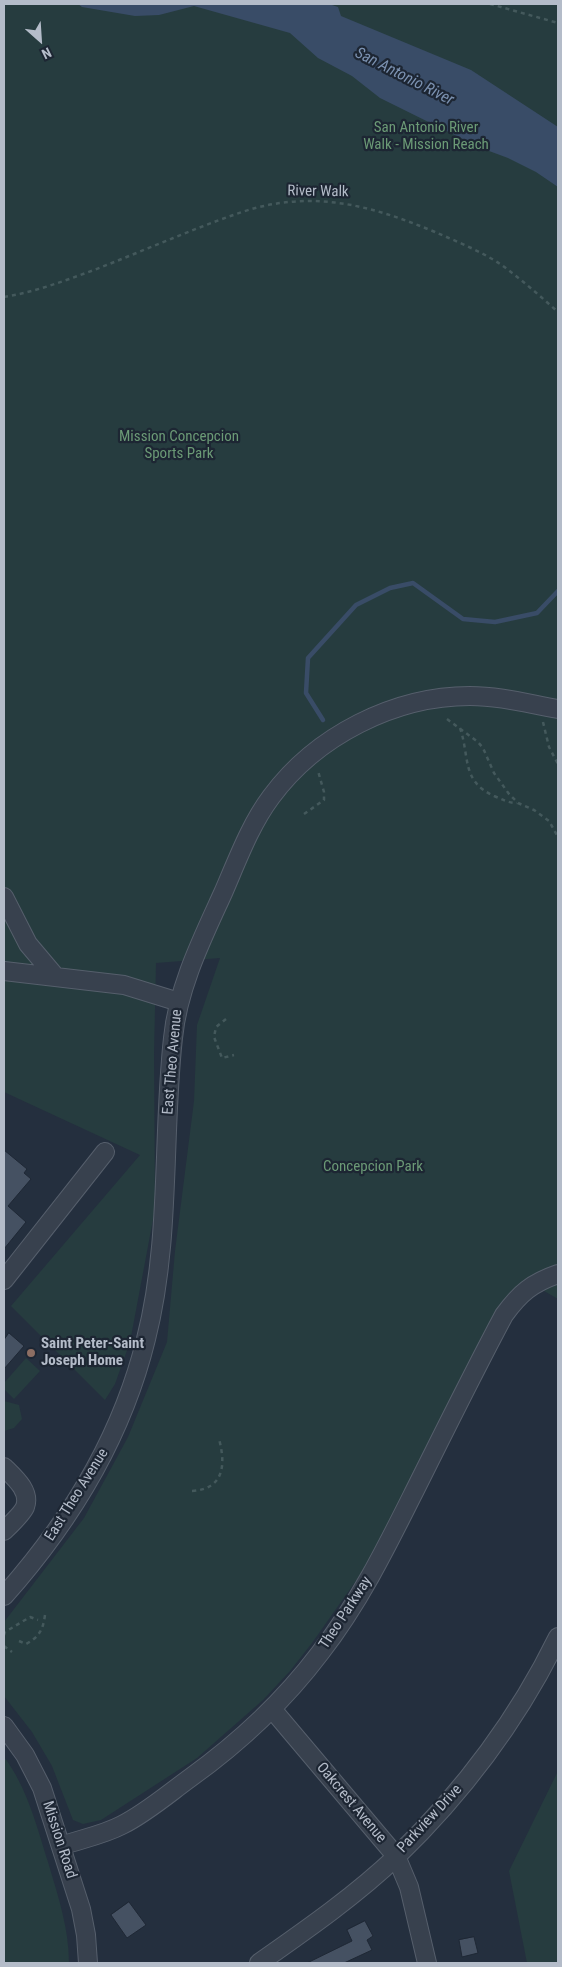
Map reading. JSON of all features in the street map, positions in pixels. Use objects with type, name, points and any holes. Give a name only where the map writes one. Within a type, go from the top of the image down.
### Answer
[{"type":"street","name":"East Theo Avenue","points":[[4,1596],[35,1561],[91,1479],[131,1391],[146,1340],[157,1286],[163,1229],[168,1098],[178,1002],[198,948],[249,835],[270,798],[299,766],[331,740],[367,719],[404,705],[439,698],[468,696],[495,697],[558,709]]},
{"type":"street","points":[[4,897],[28,944],[55,976]]},
{"type":"street","points":[[4,971],[124,985],[178,1002]]},
{"type":"street","points":[[4,1280],[105,1152]]},
{"type":"street","name":"Theo Parkway","points":[[61,1846],[101,1834],[122,1825],[140,1814],[220,1756],[272,1709],[321,1652],[353,1606],[384,1552],[504,1316],[519,1296],[530,1286],[558,1274]]},
{"type":"street","points":[[4,1467],[21,1484],[25,1496],[25,1507],[4,1531]]},
{"type":"street","name":"Parkview Drive","points":[[259,1963],[313,1925],[396,1856],[434,1817],[482,1762],[518,1708],[548,1658],[558,1637]]},
{"type":"street","name":"Oakcrest Avenue","points":[[272,1709],[396,1856],[409,1887],[427,1963]]},
{"type":"street","name":"Mission Road","points":[[4,1726],[25,1755],[42,1788],[81,1908],[86,1935],[88,1963]]},
{"type":"path","points":[[490,4],[558,23]]},
{"type":"path","name":"River Walk","points":[[4,297],[28,293],[70,279],[242,212],[282,202],[320,201],[358,205],[399,217],[454,240],[502,266],[558,312]]},
{"type":"path","points":[[447,719],[471,735],[483,748],[494,773],[518,803]]},
{"type":"path","points":[[543,722],[548,748],[558,764]]},
{"type":"path","points":[[460,728],[470,774],[477,786],[505,801],[518,803],[542,815],[549,821],[558,837]]},
{"type":"path","points":[[304,814],[324,800],[318,771]]},
{"type":"path","points":[[226,1019],[216,1027],[214,1037],[222,1058],[234,1055]]},
{"type":"path","points":[[192,1491],[203,1490],[215,1482],[221,1474],[222,1453],[219,1439]]},
{"type":"path","points":[[19,1641],[26,1644],[40,1634],[44,1626],[45,1615]]},
{"type":"path","points":[[4,1635],[5,1632],[30,1617],[38,1620]]},
{"type":"path","points":[[4,1646],[12,1652]]},
{"type":"green space","points":[[4,4],[558,4],[558,1299],[544,1291],[513,1290],[494,1320],[367,1565],[290,1671],[263,1700],[197,1758],[101,1820],[83,1824],[73,1820],[52,1766],[32,1732],[4,1696],[4,1622],[84,1518],[128,1437],[167,1342],[175,1251],[194,1101],[197,1025],[220,958],[156,963],[154,1053],[155,1209],[130,1342],[115,1384],[105,1400],[11,1306],[140,1155],[4,1092]]},
{"type":"green space","points":[[26,1358],[40,1371],[14,1399],[4,1389],[4,1383]]},
{"type":"green space","points":[[4,1401],[19,1405],[22,1419],[14,1428],[4,1431]]},
{"type":"green space","points":[[4,1757],[25,1794],[40,1835],[62,1912],[69,1950],[69,1963],[4,1963]]},
{"type":"green space","points":[[558,1771],[558,1963],[527,1963],[509,1871]]},
{"type":"water","name":"San Antonio River","points":[[78,4],[329,4],[338,7],[341,16],[471,70],[558,127],[558,187],[536,172],[508,158],[481,148],[380,98],[352,76],[318,58],[290,33],[194,6],[159,15],[135,16],[82,7]]},
{"type":"building","points":[[4,1150],[27,1169],[24,1173],[31,1179],[8,1206],[26,1222],[4,1249]]},
{"type":"building","points":[[9,1333],[24,1346],[4,1369],[4,1340]]},
{"type":"building","points":[[129,1902],[146,1925],[127,1938],[111,1915]]},
{"type":"building","points":[[365,1921],[373,1936],[367,1940],[372,1950],[344,1963],[307,1963],[352,1941],[347,1930]]},
{"type":"building","points":[[474,1937],[478,1953],[462,1957],[459,1940]]},
{"type":"waterway","points":[[323,720],[306,693],[308,658],[356,605],[390,588],[413,583],[463,619],[495,622],[537,613],[558,591]]},
{"type":"place","name":"Saint Peter-Saint Joseph Home","points":[[31,1353]]},
{"type":"park label","name":"San Antonio River Walk - Mission Reach","points":[[426,136]]},
{"type":"park label","name":"Mission Concepcion Sports Park","points":[[179,446]]},
{"type":"park label","name":"Concepcion Park","points":[[373,1167]]}]
